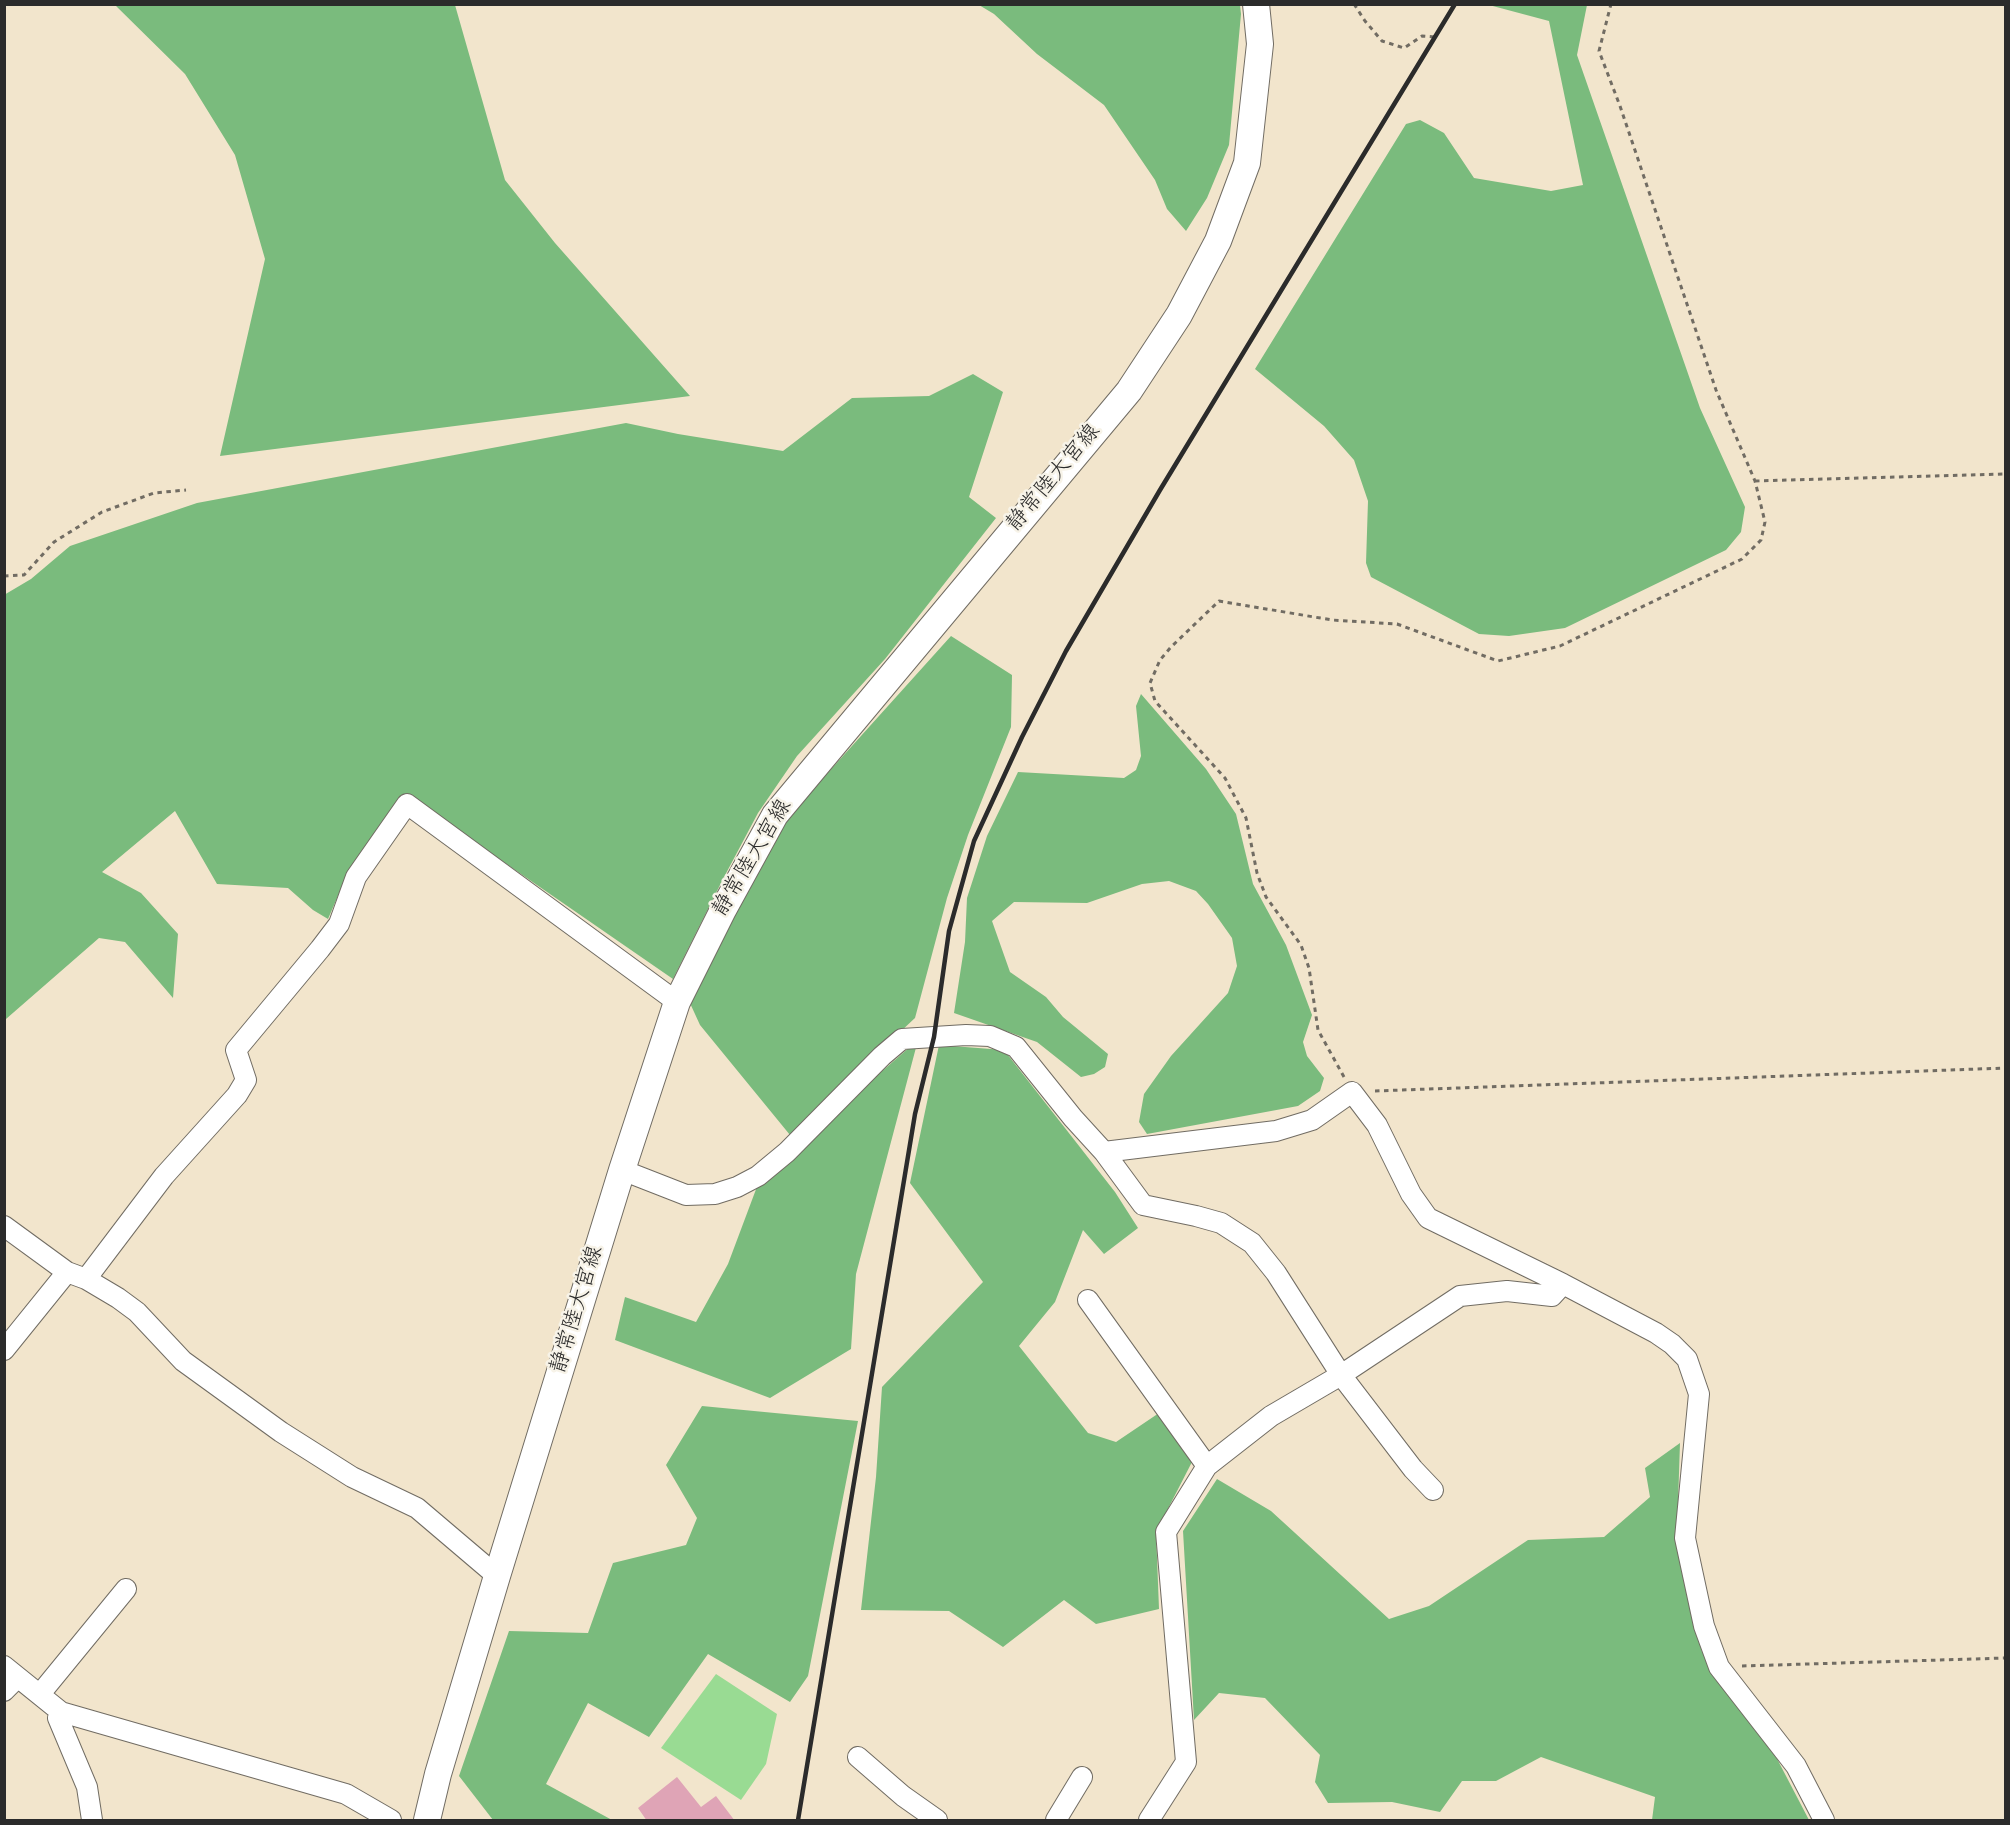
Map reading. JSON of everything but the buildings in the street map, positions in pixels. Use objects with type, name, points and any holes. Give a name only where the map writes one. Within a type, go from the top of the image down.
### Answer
[{"type":"main road","name":"静常陸大宮線","points":[[427,1821],[438,1774],[497,1576],[622,1170],[677,1002],[723,910],[775,815],[1129,391],[1179,315],[1218,241],[1247,163],[1260,44],[1256,4]]},
{"type":"street","points":[[4,1350],[76,1275],[237,1095],[246,1080],[236,1050],[339,924],[356,878],[407,804],[677,1002]]},
{"type":"street","points":[[622,1170],[686,1195],[714,1194],[737,1187],[758,1176],[787,1152],[882,1056],[902,1039],[966,1035],[990,1036],[1016,1047],[1073,1118],[1104,1152],[1143,1205],[1221,1223],[1252,1243],[1276,1273],[1341,1375],[1413,1469],[1433,1490]]},
{"type":"street","points":[[1104,1152],[1276,1131],[1312,1120],[1352,1092],[1377,1125],[1411,1194],[1428,1218],[1563,1284],[1656,1333],[1672,1344],[1687,1359],[1699,1394],[1685,1538],[1704,1626],[1719,1667],[1796,1766],[1824,1821]]},
{"type":"street","points":[[4,1226],[76,1275],[118,1298],[137,1312],[183,1361],[281,1432],[352,1477],[417,1508],[497,1576]]},
{"type":"street","points":[[1149,1821],[1186,1762],[1166,1532],[1207,1466],[1271,1416],[1341,1375],[1460,1296],[1507,1291],[1552,1296],[1563,1284]]},
{"type":"street","points":[[1088,1300],[1207,1466]]},
{"type":"street","points":[[40,1694],[126,1590]]},
{"type":"street","points":[[9,1678],[40,1694],[61,1712],[346,1794],[391,1821]]},
{"type":"street","points":[[61,1712],[58,1718],[87,1787],[92,1821]]},
{"type":"street","points":[[858,1757],[903,1796],[937,1821]]},
{"type":"street","points":[[1056,1821],[1082,1777]]},
{"type":"path","points":[[1354,4],[1382,41],[1404,48],[1422,36],[1435,37]]},
{"type":"path","points":[[1611,4],[1599,51],[1620,106],[1716,390],[1755,481],[1765,522],[1761,540],[1742,559],[1560,646],[1498,661],[1397,624],[1332,620],[1219,601],[1160,660],[1150,683],[1155,701],[1225,778],[1246,818],[1257,873],[1266,897],[1301,945],[1309,968],[1318,1030],[1352,1092],[2006,1068]]},
{"type":"path","points":[[1755,481],[2006,474]]},
{"type":"path","points":[[4,576],[24,575],[54,542],[102,512],[154,493],[186,490]]},
{"type":"path","points":[[1719,1667],[2006,1658]]},
{"type":"green space","points":[[115,5],[455,5],[505,180],[555,243],[690,396],[220,456],[265,259],[235,155],[185,74]]},
{"type":"green space","points":[[979,5],[1240,5],[1229,145],[1207,198],[1186,231],[1167,209],[1155,180],[1104,105],[1037,54],[994,14]]},
{"type":"green space","points":[[1489,5],[1587,5],[1577,55],[1700,408],[1745,507],[1741,532],[1726,550],[1565,628],[1509,636],[1479,634],[1371,577],[1366,563],[1368,501],[1354,460],[1324,426],[1255,369],[1406,124],[1420,120],[1444,133],[1474,178],[1551,191],[1583,185],[1549,21]]},
{"type":"green space","points":[[973,374],[1003,392],[969,497],[996,518],[885,659],[797,756],[758,813],[673,979],[408,796],[349,870],[328,919],[313,910],[288,888],[217,884],[175,811],[102,872],[141,893],[178,934],[173,998],[125,942],[99,938],[6,1019],[4,1017],[4,595],[31,579],[70,546],[197,503],[626,423],[783,451],[852,398],[929,396]]},
{"type":"green space","points":[[951,636],[1012,675],[1011,727],[968,835],[947,898],[915,1018],[790,1135],[700,1025],[689,1001],[743,894],[788,817]]},
{"type":"green space","points":[[1141,694],[1206,769],[1236,814],[1253,884],[1286,945],[1312,1015],[1303,1042],[1307,1056],[1324,1078],[1320,1091],[1298,1106],[1147,1134],[1139,1122],[1144,1094],[1171,1056],[1228,993],[1237,966],[1232,938],[1208,904],[1196,891],[1169,881],[1142,884],[1087,903],[1014,902],[992,921],[1010,972],[1046,997],[1063,1017],[1108,1054],[1105,1067],[1094,1074],[1081,1077],[1037,1042],[954,1013],[965,942],[967,898],[987,836],[1018,772],[1124,778],[1136,770],[1141,756],[1136,706]]},
{"type":"green space","points":[[918,1040],[856,1274],[851,1349],[770,1398],[615,1340],[625,1297],[696,1322],[728,1264],[761,1176]]},
{"type":"green space","points":[[939,1045],[1004,1050],[1115,1192],[1138,1228],[1104,1254],[1083,1230],[1055,1302],[1019,1346],[1088,1433],[1116,1442],[1159,1413],[1193,1460],[1156,1532],[1159,1609],[1096,1624],[1064,1600],[1003,1647],[949,1611],[861,1610],[876,1477],[882,1387],[983,1282],[910,1183]]},
{"type":"green space","points":[[702,1406],[858,1421],[808,1676],[790,1702],[708,1654],[649,1737],[588,1703],[546,1784],[612,1820],[493,1820],[459,1776],[509,1631],[588,1633],[613,1563],[686,1545],[697,1518],[666,1465]]},
{"type":"green space","points":[[1680,1443],[1677,1533],[1702,1652],[1751,1709],[1809,1820],[1652,1820],[1655,1797],[1541,1757],[1496,1781],[1462,1781],[1440,1812],[1392,1802],[1328,1803],[1315,1782],[1320,1755],[1265,1698],[1219,1693],[1194,1720],[1183,1531],[1217,1479],[1271,1511],[1389,1619],[1429,1606],[1528,1540],[1604,1537],[1650,1497],[1645,1468]]},
{"type":"green space","points":[[716,1674],[777,1714],[766,1764],[741,1800],[661,1748]]},
{"type":"railway","points":[[798,1820],[915,1114],[934,1037],[949,931],[974,841],[1022,737],[1066,651],[1160,490],[1455,4]]}]
